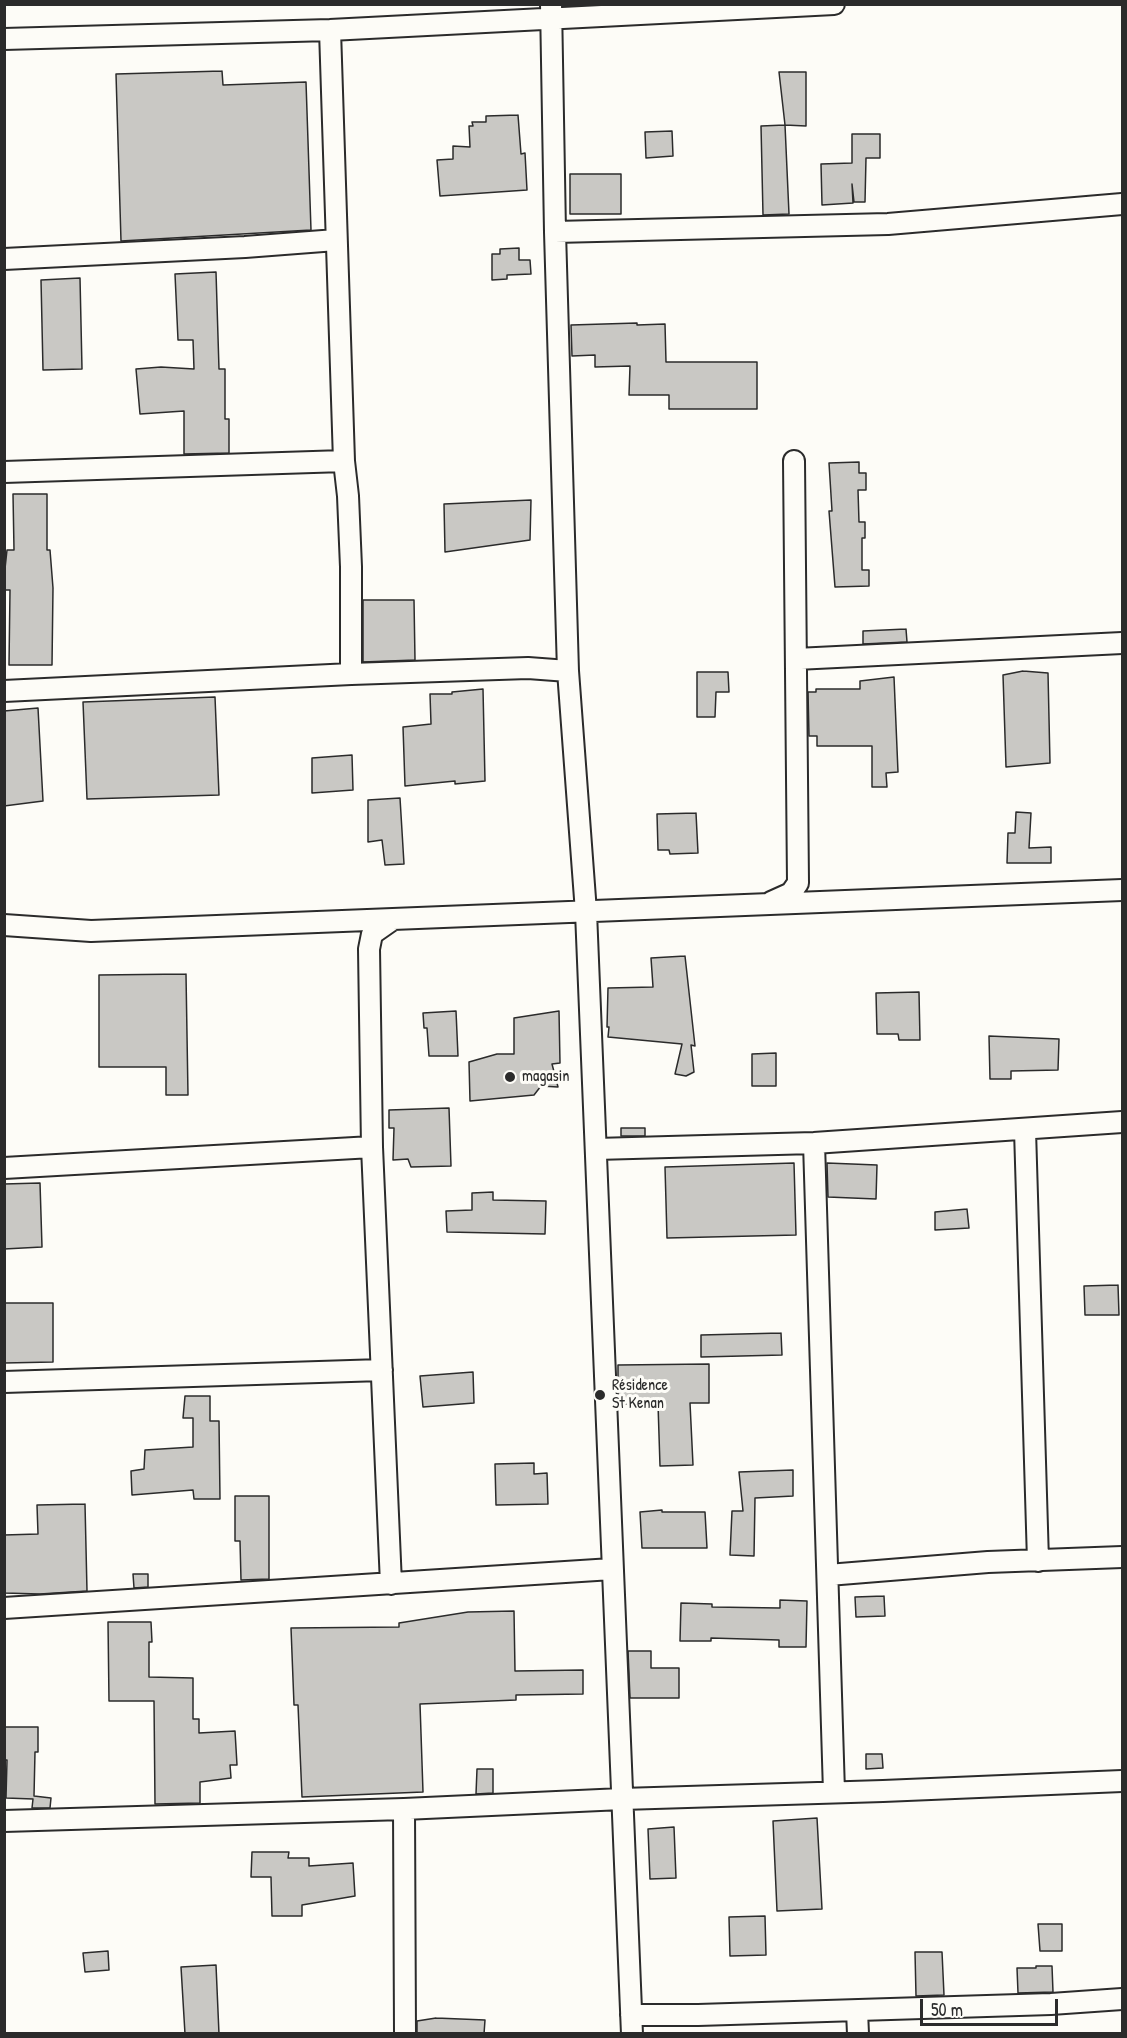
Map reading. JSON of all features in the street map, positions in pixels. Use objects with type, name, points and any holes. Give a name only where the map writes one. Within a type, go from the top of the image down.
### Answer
[{"type":"street","points":[[4,39],[330,30],[551,11],[834,4]]},
{"type":"street","points":[[551,11],[568,670],[586,912],[631,2024],[698,2015],[1050,2004],[1122,1999]]},
{"type":"street","points":[[330,30],[344,461],[350,555],[351,674]]},
{"type":"street","points":[[555,232],[888,224],[1122,204]]},
{"type":"street","points":[[4,258],[245,247],[336,240]]},
{"type":"street","points":[[4,472],[344,461]]},
{"type":"street","points":[[766,905],[791,893],[798,883],[794,461]]},
{"type":"street","points":[[796,659],[1122,643]]},
{"type":"street","points":[[4,691],[351,674],[528,668],[568,670]]},
{"type":"street","points":[[4,925],[92,931],[1122,890]]},
{"type":"street","points":[[391,1584],[372,1147],[369,949],[372,934],[393,920]]},
{"type":"street","points":[[596,1149],[814,1143],[1122,1122]]},
{"type":"street","points":[[1025,1130],[1038,1561]]},
{"type":"street","points":[[814,1143],[834,1792]]},
{"type":"street","points":[[4,1168],[372,1147]]},
{"type":"street","points":[[4,1382],[382,1370]]},
{"type":"street","points":[[828,1575],[988,1562],[1122,1557]]},
{"type":"street","points":[[4,1608],[612,1569]]},
{"type":"street","points":[[4,1821],[404,1809],[1122,1780]]},
{"type":"street","points":[[404,1809],[405,2034]]},
{"type":"street","points":[[857,2010],[858,2034]]},
{"type":"building","points":[[222,71],[223,85],[306,82],[311,230],[121,241],[116,74]]},
{"type":"building","points":[[779,72],[806,72],[806,126],[785,125]]},
{"type":"building","points":[[518,115],[521,154],[525,153],[527,190],[440,196],[437,160],[453,159],[453,146],[470,147],[469,126],[473,126],[472,122],[486,122],[486,116]]},
{"type":"building","points":[[785,125],[789,214],[763,215],[761,126]]},
{"type":"building","points":[[672,131],[673,156],[646,158],[645,132]]},
{"type":"building","points":[[852,134],[880,134],[880,158],[866,158],[865,202],[854,202],[852,184],[853,203],[822,205],[821,164],[852,163]]},
{"type":"building","points":[[570,174],[621,174],[621,214],[570,214]]},
{"type":"building","points":[[519,248],[519,260],[530,260],[531,274],[507,275],[507,279],[492,280],[492,254],[500,254],[500,249]]},
{"type":"building","points":[[216,272],[219,369],[225,369],[225,419],[229,419],[229,453],[184,454],[184,411],[140,414],[136,369],[161,367],[194,369],[193,340],[178,340],[175,274]]},
{"type":"building","points":[[80,278],[82,369],[43,370],[41,280]]},
{"type":"building","points":[[637,323],[637,325],[665,324],[666,362],[757,362],[757,409],[669,409],[669,395],[629,395],[630,366],[595,367],[595,355],[572,356],[571,325]]},
{"type":"building","points":[[859,462],[859,473],[866,473],[866,490],[858,490],[859,522],[865,522],[865,538],[862,538],[862,570],[869,570],[869,586],[835,587],[829,511],[832,511],[829,463]]},
{"type":"building","points":[[13,494],[47,494],[47,550],[50,550],[53,588],[52,665],[9,665],[10,590],[4,590],[4,578],[7,550],[14,550]]},
{"type":"building","points":[[531,500],[530,540],[445,552],[444,504]]},
{"type":"building","points":[[363,600],[414,600],[415,660],[363,662]]},
{"type":"building","points":[[906,629],[907,642],[863,644],[863,631]]},
{"type":"building","points":[[1023,671],[1048,673],[1050,763],[1006,767],[1003,675]]},
{"type":"building","points":[[697,672],[728,672],[729,692],[716,692],[715,717],[697,717]]},
{"type":"building","points":[[894,677],[898,772],[886,773],[887,787],[872,787],[872,746],[817,746],[817,736],[809,736],[808,692],[816,692],[816,689],[860,689],[860,681]]},
{"type":"building","points":[[483,689],[485,781],[455,784],[455,781],[405,786],[403,727],[431,724],[430,694],[452,694],[452,692]]},
{"type":"building","points":[[215,697],[219,795],[87,799],[83,702]]},
{"type":"building","points":[[38,708],[43,801],[4,806],[4,711]]},
{"type":"building","points":[[352,755],[353,790],[312,793],[312,758]]},
{"type":"building","points":[[400,798],[404,864],[385,865],[382,840],[368,842],[368,800]]},
{"type":"building","points":[[1016,812],[1031,813],[1029,848],[1051,847],[1051,863],[1007,863],[1008,833],[1015,833]]},
{"type":"building","points":[[696,813],[698,853],[670,854],[669,850],[658,850],[657,814]]},
{"type":"building","points":[[685,956],[695,1046],[691,1045],[694,1072],[686,1076],[675,1074],[682,1044],[608,1037],[609,1027],[607,1027],[608,988],[653,987],[651,958]]},
{"type":"building","points":[[186,974],[188,1095],[166,1095],[166,1067],[99,1067],[99,975]]},
{"type":"building","points":[[919,992],[920,1040],[899,1040],[898,1034],[877,1034],[876,993]]},
{"type":"building","points":[[456,1011],[458,1056],[429,1056],[427,1028],[424,1028],[423,1013]]},
{"type":"building","name":"magasin","points":[[559,1011],[560,1063],[552,1064],[558,1087],[541,1086],[534,1095],[470,1101],[469,1062],[497,1054],[514,1054],[514,1018]]},
{"type":"building","points":[[989,1036],[1059,1039],[1058,1070],[1011,1071],[1011,1079],[990,1079]]},
{"type":"building","points":[[776,1053],[776,1086],[752,1086],[752,1054]]},
{"type":"building","points":[[449,1108],[451,1166],[411,1167],[408,1159],[393,1160],[394,1128],[389,1128],[389,1110]]},
{"type":"building","points":[[621,1128],[645,1128],[645,1136],[621,1136]]},
{"type":"building","points":[[794,1163],[796,1235],[667,1238],[665,1167]]},
{"type":"building","points":[[827,1163],[877,1165],[876,1199],[828,1197]]},
{"type":"building","points":[[40,1183],[42,1247],[4,1249],[4,1184]]},
{"type":"building","points":[[493,1192],[493,1200],[546,1201],[545,1234],[447,1232],[446,1211],[472,1210],[472,1193]]},
{"type":"building","points":[[967,1209],[969,1228],[935,1230],[935,1212]]},
{"type":"building","points":[[1118,1285],[1119,1315],[1085,1315],[1084,1286]]},
{"type":"building","points":[[4,1303],[53,1303],[53,1362],[4,1363]]},
{"type":"building","points":[[781,1333],[782,1355],[701,1357],[701,1335]]},
{"type":"building","points":[[709,1364],[709,1403],[690,1403],[693,1465],[660,1466],[658,1404],[618,1404],[618,1365]]},
{"type":"building","points":[[473,1372],[474,1403],[423,1407],[420,1376]]},
{"type":"building","points":[[185,1396],[210,1396],[210,1421],[219,1421],[220,1499],[194,1499],[193,1490],[132,1495],[131,1471],[144,1469],[145,1450],[193,1447],[193,1418],[183,1418]]},
{"type":"building","points":[[534,1463],[534,1474],[547,1473],[548,1504],[496,1505],[495,1464]]},
{"type":"building","points":[[793,1470],[793,1496],[755,1498],[754,1556],[730,1555],[732,1511],[743,1511],[739,1472]]},
{"type":"building","points":[[235,1496],[269,1496],[269,1579],[241,1580],[240,1541],[235,1541]]},
{"type":"building","points":[[85,1504],[87,1591],[40,1594],[4,1593],[4,1535],[38,1534],[37,1505]]},
{"type":"building","points":[[662,1510],[662,1512],[705,1512],[707,1548],[642,1548],[640,1512]]},
{"type":"building","points":[[133,1574],[148,1574],[148,1587],[134,1588]]},
{"type":"building","points":[[884,1596],[885,1616],[856,1617],[855,1597]]},
{"type":"building","points":[[780,1600],[807,1601],[806,1647],[779,1647],[779,1640],[711,1638],[711,1641],[680,1641],[681,1603],[712,1604],[712,1607],[780,1608]]},
{"type":"building","points":[[514,1611],[515,1671],[583,1670],[583,1694],[516,1695],[516,1700],[420,1704],[423,1792],[302,1797],[298,1705],[294,1705],[291,1628],[399,1627],[399,1623],[468,1612]]},
{"type":"building","points":[[108,1622],[151,1622],[149,1677],[193,1678],[193,1719],[199,1719],[199,1733],[235,1731],[237,1765],[230,1765],[231,1778],[200,1782],[200,1803],[155,1804],[154,1701],[109,1701]]},
{"type":"building","points":[[628,1651],[651,1651],[651,1668],[679,1668],[679,1698],[630,1698]]},
{"type":"building","points":[[4,1727],[38,1727],[34,1796],[51,1798],[50,1808],[32,1808],[33,1799],[6,1798],[7,1760],[4,1760]]},
{"type":"building","points":[[866,1754],[882,1754],[883,1768],[866,1769]]},
{"type":"building","points":[[477,1769],[493,1769],[493,1793],[476,1794]]},
{"type":"building","points":[[817,1818],[822,1909],[777,1911],[773,1821]]},
{"type":"building","points":[[674,1827],[676,1878],[650,1879],[648,1829]]},
{"type":"building","points":[[252,1852],[289,1852],[288,1858],[309,1858],[309,1866],[353,1863],[355,1896],[302,1905],[302,1916],[272,1916],[271,1877],[251,1877]]},
{"type":"building","points":[[765,1916],[766,1955],[730,1956],[729,1917]]},
{"type":"building","points":[[1038,1924],[1062,1924],[1062,1951],[1040,1951]]},
{"type":"building","points":[[108,1951],[109,1970],[85,1972],[83,1953]]},
{"type":"building","points":[[915,1952],[942,1952],[944,1995],[916,1996]]},
{"type":"building","points":[[216,1965],[219,2034],[185,2034],[181,1967]]},
{"type":"building","points":[[1036,1966],[1052,1966],[1053,1992],[1018,1993],[1017,1968],[1036,1968]]},
{"type":"building","points":[[436,2018],[485,2020],[484,2034],[417,2034],[417,2021]]},
{"type":"place","name":"magasin","points":[[510,1077]]},
{"type":"place","name":"Résidence St Kenan","points":[[600,1395]]}]
